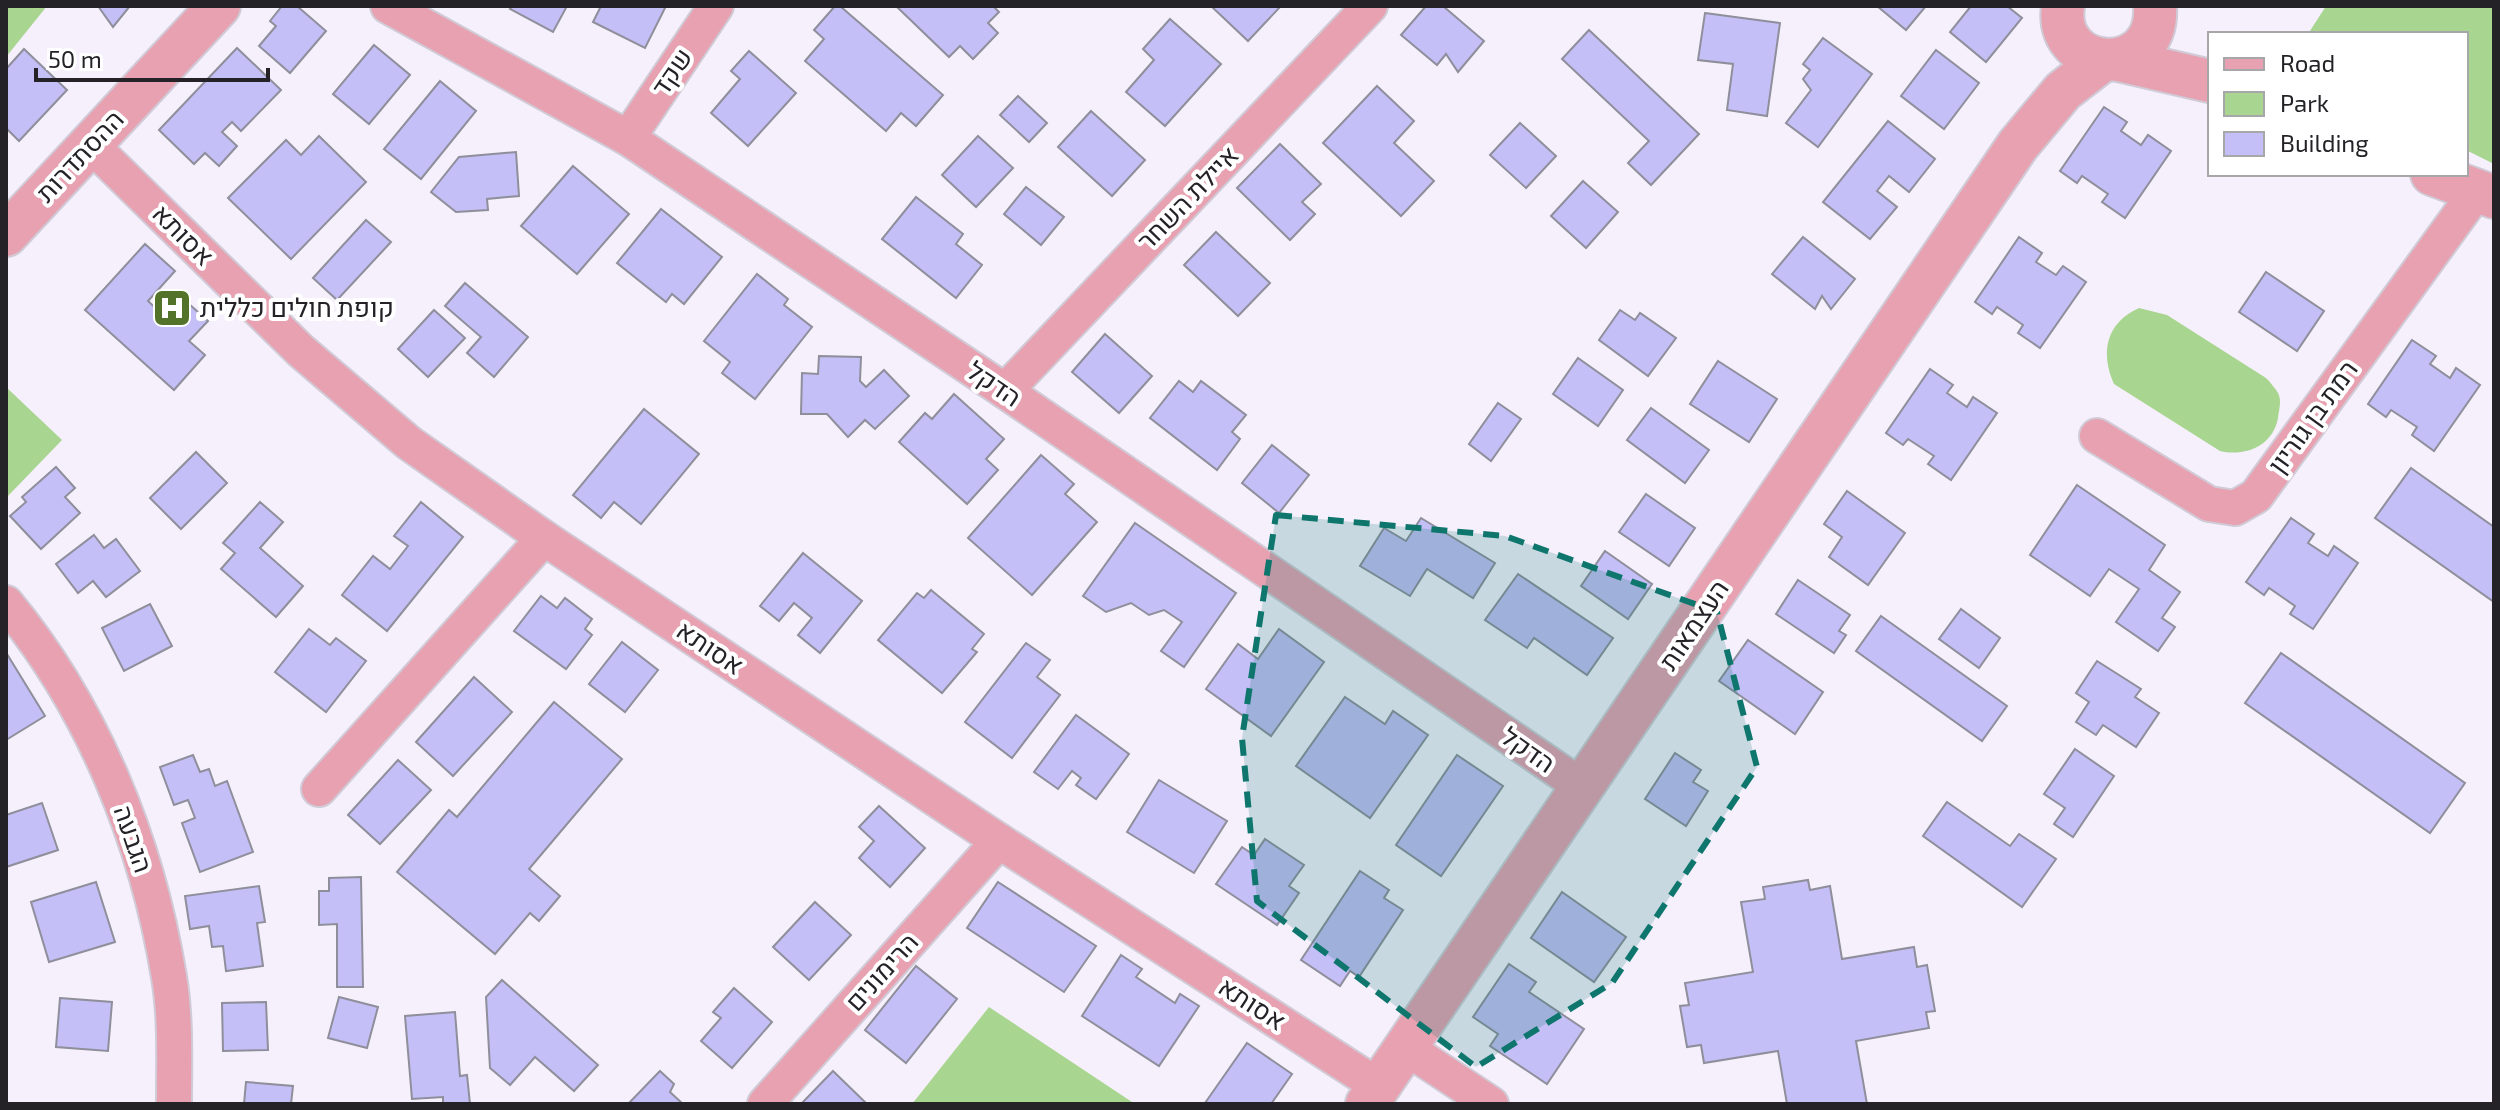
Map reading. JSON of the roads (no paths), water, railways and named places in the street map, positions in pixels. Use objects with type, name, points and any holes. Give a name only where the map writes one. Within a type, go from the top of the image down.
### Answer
[{"type":"street","name":"ההסתדרות","points":[[6,235],[219,6]]},
{"type":"street","name":"הדקל","points":[[388,6],[628,138],[1005,391],[1584,788]]},
{"type":"street","name":"שקד","points":[[628,138],[716,6]]},
{"type":"street","name":"איילת השחר","points":[[1005,391],[1370,6]]},
{"type":"street","name":"העצמאות","points":[[1373,1095],[2018,145],[2063,91],[2078,33],[2134,53],[2153,32],[2156,12]]},
{"type":"street","points":[[2156,12],[2172,40],[2208,76]]},
{"type":"street","points":[[2078,33],[2208,77]]},
{"type":"street","name":"אסותא","points":[[91,145],[301,351],[409,443],[544,538],[1373,1095]]},
{"type":"street","points":[[2437,176],[2486,194]]},
{"type":"street","name":"רמת בן גוריון","points":[[2097,436],[2209,504],[2235,508],[2256,496],[2486,194]]},
{"type":"street","points":[[319,789],[544,538]]},
{"type":"street","name":"הגבעה","points":[[6,603],[69,692],[106,766],[133,836],[155,907],[170,979],[174,1104]]},
{"type":"street","name":"הרימונים","points":[[765,1104],[999,841]]},
{"type":"street","points":[[1405,1047],[1491,1104]]},
{"type":"place","name":"קופת חולים כללית","points":[[172,308]]}]
